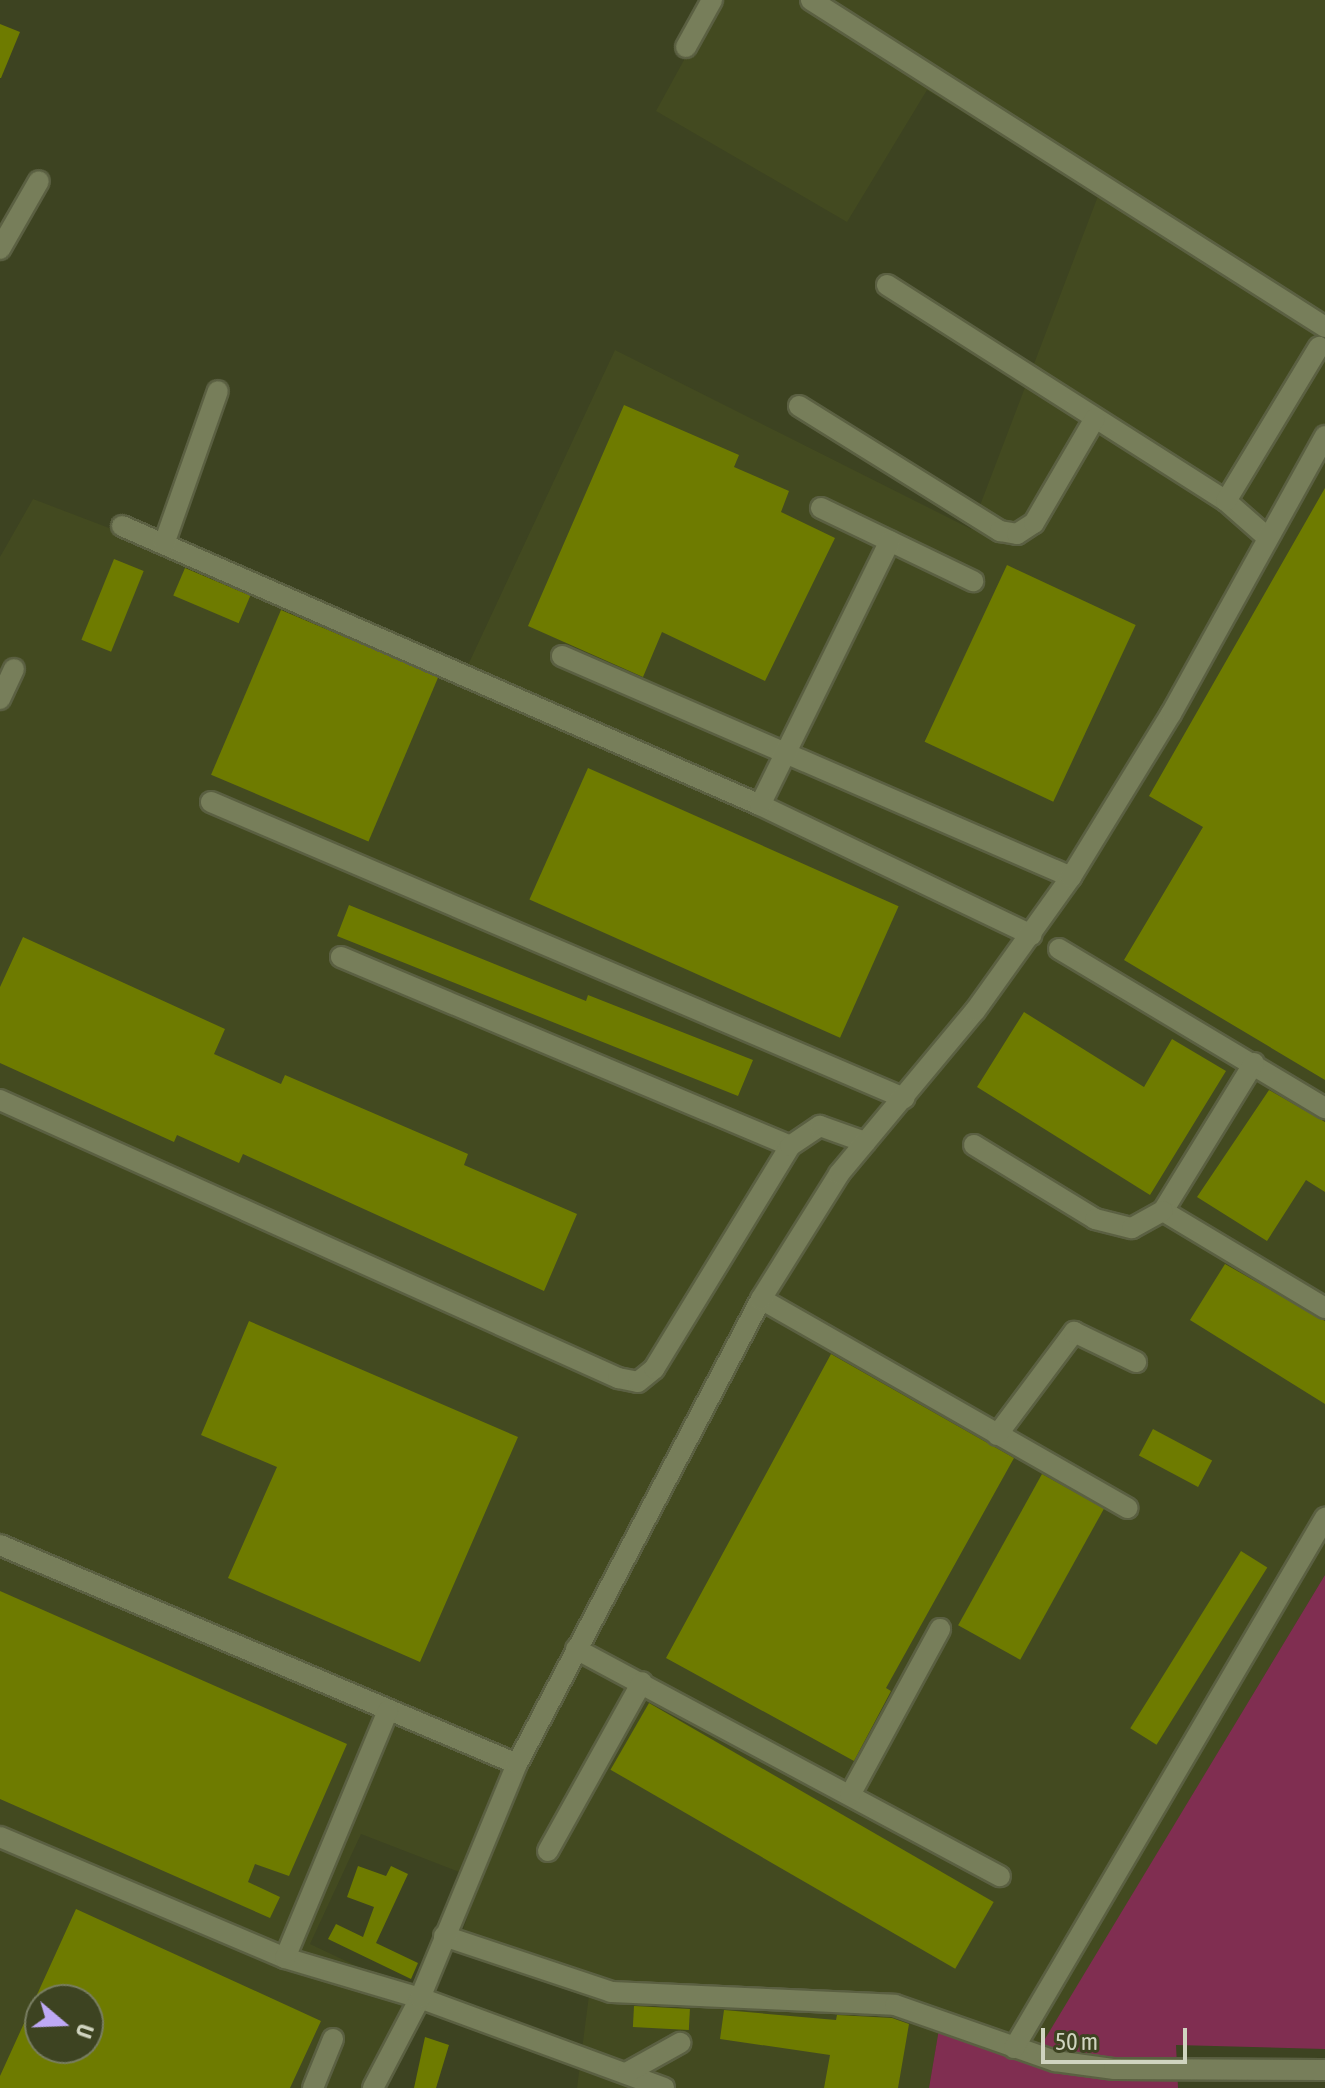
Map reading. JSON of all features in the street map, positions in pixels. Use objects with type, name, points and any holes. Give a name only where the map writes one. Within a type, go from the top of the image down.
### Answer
[{"type":"street","points":[[686,47],[712,0]]},
{"type":"street","points":[[811,0],[1322,337],[1226,501]]},
{"type":"street","points":[[0,249],[39,181]]},
{"type":"street","points":[[887,285],[1226,501],[1268,538]]},
{"type":"street","points":[[164,544],[218,391]]},
{"type":"street","points":[[799,406],[1000,531],[1017,534],[1034,523],[1095,418]]},
{"type":"street","points":[[373,2088],[420,1998],[517,1764],[761,1299],[797,1237],[865,1142],[904,1098],[1031,935],[1071,877],[1171,714],[1325,436]]},
{"type":"street","points":[[821,508],[973,581]]},
{"type":"street","points":[[122,526],[760,805],[1031,935]]},
{"type":"street","points":[[760,805],[890,541]]},
{"type":"street","points":[[562,656],[784,756],[1071,877]]},
{"type":"street","points":[[0,699],[14,669]]},
{"type":"street","points":[[211,802],[904,1098]]},
{"type":"street","points":[[1059,949],[1325,1108]]},
{"type":"street","points":[[341,957],[790,1146]]},
{"type":"street","points":[[974,1145],[1095,1219],[1132,1228],[1163,1211],[1254,1063]]},
{"type":"street","points":[[0,1100],[618,1378],[638,1382],[654,1369],[790,1146],[820,1126],[865,1142]]},
{"type":"street","points":[[1163,1211],[1325,1308]]},
{"type":"street","points":[[761,1299],[1128,1508]]},
{"type":"street","points":[[997,1435],[1074,1332],[1136,1362]]},
{"type":"street","points":[[1014,2048],[1325,1518]]},
{"type":"street","points":[[0,1545],[517,1764]]},
{"type":"street","points":[[850,1795],[940,1629]]},
{"type":"street","points":[[576,1649],[1000,1876]]},
{"type":"street","points":[[548,1851],[642,1682]]},
{"type":"street","points":[[285,1958],[388,1711]]},
{"type":"street","points":[[0,1837],[285,1958],[420,1998],[515,2037],[628,2072],[664,2088]]},
{"type":"street","points":[[444,1936],[611,1992],[895,2005],[1055,2061],[1114,2069],[1325,2070]]},
{"type":"street","points":[[313,2088],[333,2039]]},
{"type":"street","points":[[628,2072],[680,2043]]},
{"type":"shaded area","points":[[717,0],[1325,0],[1325,1575],[1031,2063],[939,2030],[929,2088],[577,2088],[591,1980],[462,1933],[480,1880],[361,1834],[310,1944],[411,1992],[374,2088],[0,2088],[0,557],[33,499],[468,665],[615,350],[971,529],[1098,196],[927,90],[847,222],[656,111]]},
{"type":"shaded area","points":[[1325,1575],[1325,2049],[1176,2045],[1178,2088],[929,2088],[939,2029],[1031,2062]]},
{"type":"building","points":[[0,24],[20,32],[1,78],[0,78]]},
{"type":"building","points":[[624,405],[739,455],[734,467],[789,491],[781,512],[835,538],[765,681],[662,632],[643,677],[528,626]]},
{"type":"building","points":[[1325,488],[1325,1080],[1124,960],[1203,827],[1149,796]]},
{"type":"building","points":[[114,559],[144,571],[111,652],[81,640]]},
{"type":"building","points":[[1007,565],[1136,625],[1053,802],[925,742]]},
{"type":"building","points":[[185,568],[250,596],[239,623],[173,596]]},
{"type":"building","points":[[281,610],[438,677],[368,842],[211,775]]},
{"type":"building","points":[[588,768],[899,906],[840,1038],[529,900]]},
{"type":"building","points":[[349,905],[586,1001],[588,995],[753,1060],[738,1096],[337,936]]},
{"type":"building","points":[[23,937],[225,1029],[214,1054],[281,1084],[285,1075],[468,1154],[464,1165],[577,1214],[544,1291],[243,1154],[239,1163],[177,1135],[174,1142],[0,1063],[0,987]]},
{"type":"building","points":[[1024,1012],[1144,1087],[1172,1039],[1226,1071],[1150,1195],[977,1087]]},
{"type":"building","points":[[1269,1090],[1325,1122],[1325,1192],[1306,1180],[1267,1241],[1197,1197]]},
{"type":"building","points":[[1225,1264],[1325,1321],[1325,1404],[1190,1320]]},
{"type":"building","points":[[249,1321],[518,1437],[420,1662],[228,1578],[277,1467],[201,1435]]},
{"type":"building","points":[[831,1354],[1014,1458],[886,1688],[891,1691],[854,1761],[666,1658]]},
{"type":"building","points":[[1153,1429],[1212,1460],[1198,1487],[1139,1455]]},
{"type":"building","points":[[1042,1474],[1104,1508],[1020,1660],[958,1625]]},
{"type":"building","points":[[1241,1551],[1267,1567],[1157,1745],[1130,1728]]},
{"type":"building","points":[[0,1591],[347,1744],[289,1876],[255,1864],[248,1882],[280,1897],[270,1918],[0,1799]]},
{"type":"building","points":[[649,1703],[994,1902],[955,1969],[610,1770]]},
{"type":"building","points":[[358,1866],[386,1876],[391,1866],[408,1874],[376,1943],[418,1963],[411,1979],[328,1939],[336,1924],[363,1937],[374,1907],[347,1897]]},
{"type":"building","points":[[76,1909],[321,2021],[290,2088],[0,2088],[0,2076],[24,2023],[24,2064],[104,2064],[104,1984],[42,1984]]},
{"type":"building","points":[[634,2006],[690,2009],[689,2030],[633,2027]]},
{"type":"building","points":[[724,2010],[836,2020],[837,2015],[892,2018],[909,2024],[898,2088],[824,2088],[830,2055],[720,2039]]},
{"type":"building","points":[[425,2037],[449,2045],[436,2088],[414,2088]]}]
